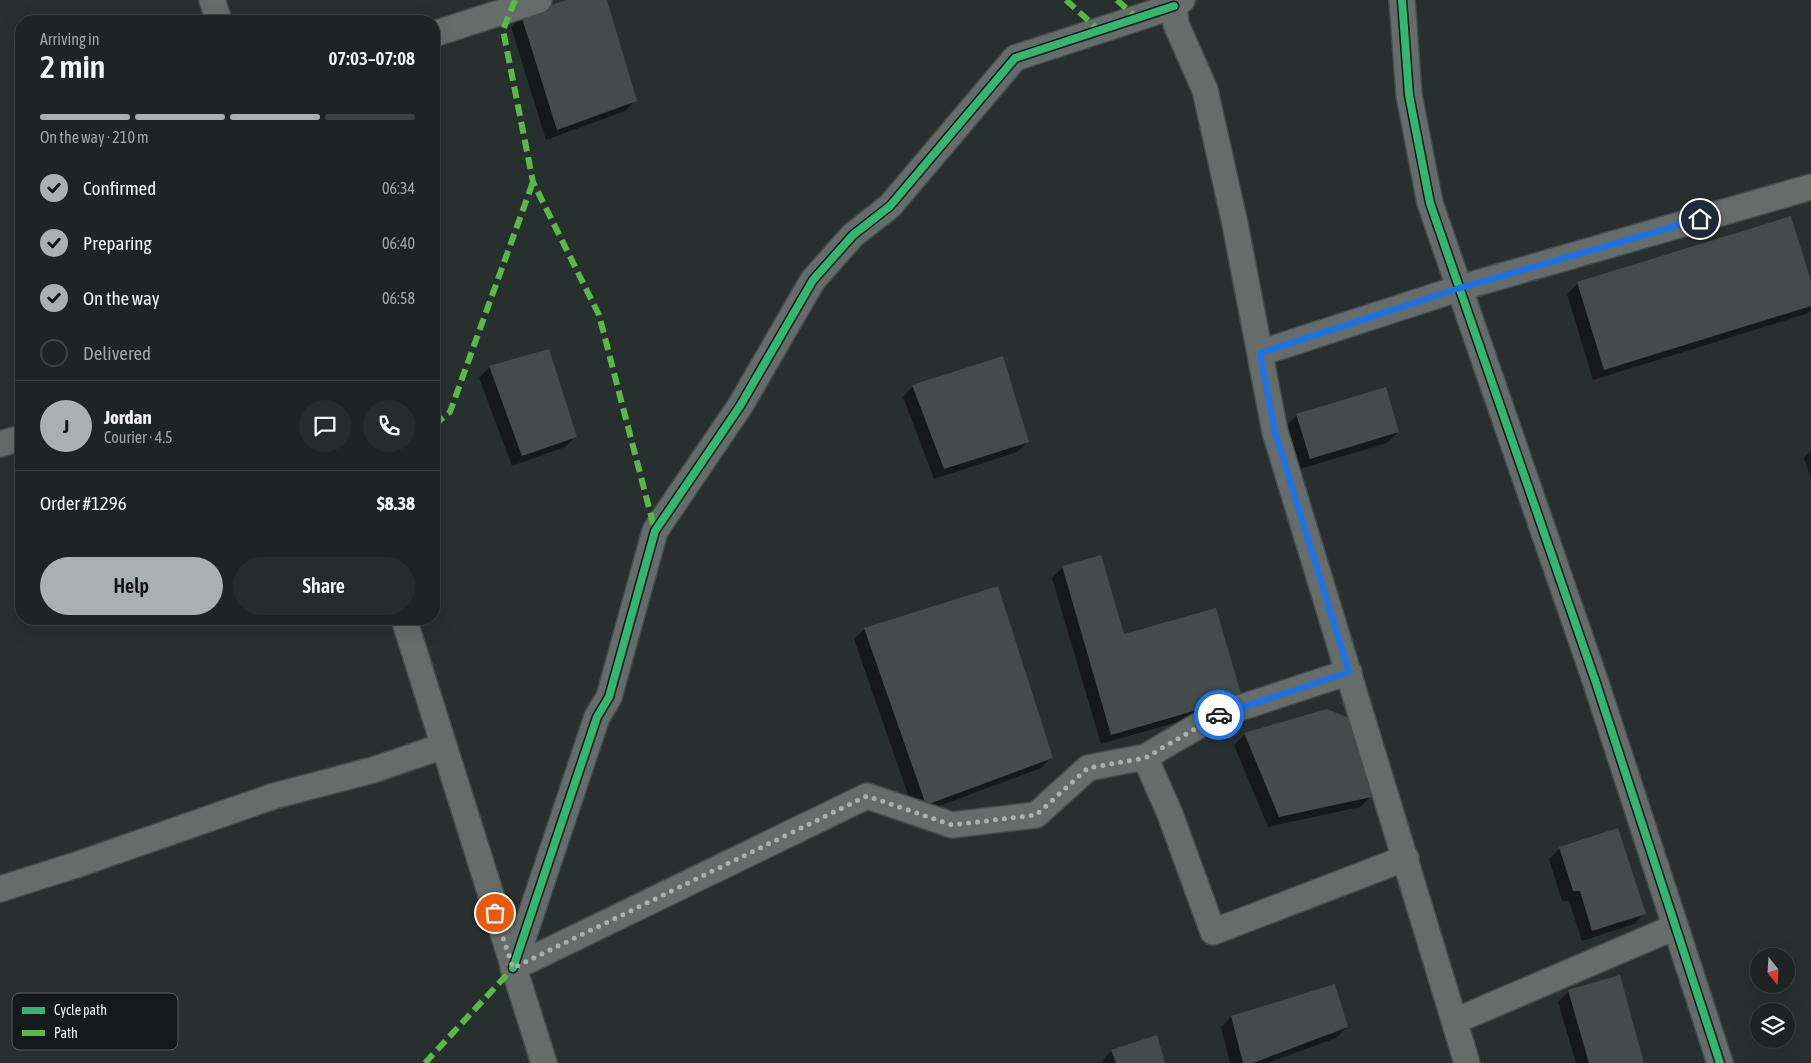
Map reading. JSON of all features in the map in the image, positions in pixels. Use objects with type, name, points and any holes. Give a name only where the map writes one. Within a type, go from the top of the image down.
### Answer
[{"type":"street","points":[[212,0],[217,15]]},
{"type":"street","points":[[440,32],[539,0]]},
{"type":"street","points":[[1402,0],[1409,95],[1429,194],[1596,683],[1720,1063]]},
{"type":"street","points":[[513,968],[596,717],[609,697],[655,531],[740,406],[813,280],[853,235],[890,206],[1015,58],[1178,3],[1176,24],[1205,90],[1235,224],[1275,432],[1467,1063]]},
{"type":"street","points":[[1260,353],[1460,288],[1811,187]]},
{"type":"street","points":[[0,444],[15,440]]},
{"type":"street","points":[[406,625],[544,1063]]},
{"type":"street","points":[[513,968],[867,796],[952,825],[1036,815],[1088,768],[1145,758],[1215,716],[1349,672]]},
{"type":"street","points":[[0,889],[76,865],[274,796],[373,770],[444,746]]},
{"type":"street","points":[[1145,758],[1170,814],[1213,932],[1406,858]]},
{"type":"street","points":[[1455,1021],[1675,927]]},
{"type":"building","points":[[567,0],[607,0],[637,101],[557,130],[521,15]]},
{"type":"building","points":[[1791,216],[1811,281],[1811,306],[1604,370],[1577,282]]},
{"type":"building","points":[[549,349],[577,437],[522,456],[489,366]]},
{"type":"building","points":[[1003,356],[1029,442],[944,469],[912,385]]},
{"type":"building","points":[[1386,387],[1399,432],[1310,459],[1296,414]]},
{"type":"building","points":[[1101,555],[1124,634],[1216,608],[1242,697],[1111,735],[1062,566]]},
{"type":"building","points":[[998,586],[1053,758],[926,805],[864,628]]},
{"type":"building","points":[[1327,709],[1349,718],[1372,797],[1279,817],[1244,733]]},
{"type":"building","points":[[1618,828],[1646,914],[1592,931],[1580,891],[1573,891],[1559,847]]},
{"type":"building","points":[[1620,975],[1644,1063],[1589,1063],[1568,990]]},
{"type":"building","points":[[1335,984],[1348,1027],[1253,1063],[1243,1063],[1231,1016]]},
{"type":"building","points":[[1157,1035],[1165,1063],[1116,1063],[1111,1050]]},
{"type":"marked path","points":[[515,0],[503,30],[533,182],[599,315],[655,531]]},
{"type":"marked path","points":[[1066,0],[1099,30]]},
{"type":"marked path","points":[[1117,0],[1137,18]]},
{"type":"marked path","points":[[440,420],[450,412],[533,182]]},
{"type":"marked path","points":[[425,1063],[513,968]]},
{"type":"cycle path","points":[[1402,0],[1409,95],[1430,203],[1596,683],[1720,1063]]},
{"type":"cycle path","points":[[513,968],[597,717],[609,697],[655,531],[740,406],[813,280],[853,235],[890,206],[1015,58],[1174,6]]},
{"type":"way so far","points":[[495,913],[513,968],[607,924],[867,796],[952,825],[1036,815],[1088,768],[1145,758],[1219,715]]},
{"type":"route","points":[[1219,715],[1349,672],[1275,432],[1260,353],[1460,288],[1700,219]]}]
